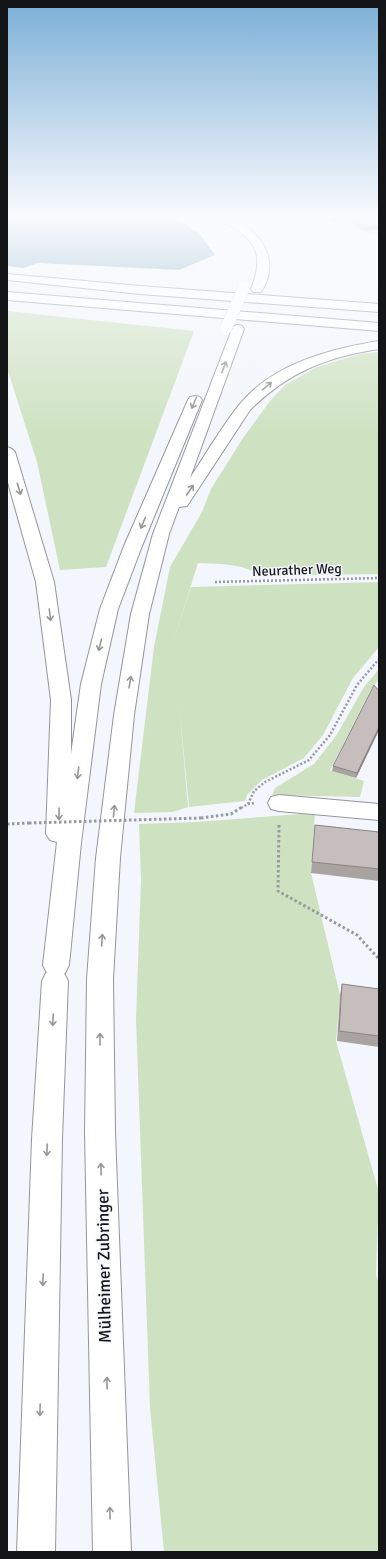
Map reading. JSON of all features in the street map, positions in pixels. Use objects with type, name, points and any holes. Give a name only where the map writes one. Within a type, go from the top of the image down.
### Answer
[{"type":"main road","points":[[121,288],[379,308]]},
{"type":"main road","points":[[56,973],[69,843],[90,691],[109,609],[133,546],[232,329],[249,288]]},
{"type":"main road","points":[[7,296],[379,327]]},
{"type":"main road","points":[[160,534],[232,329]]},
{"type":"main road","points":[[160,534],[245,407],[256,394],[270,383],[307,364],[340,353],[379,345]]},
{"type":"main road","points":[[7,452],[45,582],[61,700],[56,973],[47,1139],[36,1552]]},
{"type":"main road","name":"Mülheimer Zubringer","points":[[112,1552],[100,1132],[100,979],[108,858],[124,716],[140,614],[160,534]]},
{"type":"main road","points":[[279,803],[379,812]]},
{"type":"path","name":"Neurather Weg","points":[[215,582],[379,578]]},
{"type":"path","points":[[7,824],[201,818],[231,814],[248,804],[254,791],[265,782],[309,760],[330,735],[357,685],[379,659]]},
{"type":"path","points":[[279,803],[278,891],[357,935],[379,959]]},
{"type":"green space","points":[[7,311],[194,331],[106,567],[60,570],[37,462],[7,368]]},
{"type":"green space","points":[[379,352],[379,574],[261,576],[239,566],[198,563],[173,643],[191,587],[379,582],[379,647],[353,678],[323,735],[304,758],[262,780],[247,795],[245,801],[189,807],[179,705],[188,807],[173,812],[134,813],[154,647],[170,567],[202,512],[211,489],[243,438],[270,401],[285,385],[317,367],[360,354]]},
{"type":"green space","points":[[379,669],[379,679],[371,689],[330,770],[364,781],[360,797],[272,795],[275,788],[314,764],[336,736],[364,687]]},
{"type":"green space","points":[[315,813],[311,873],[340,995],[336,1041],[379,1193],[376,1274],[379,1285],[379,1552],[164,1552],[150,1408],[136,1019],[141,880],[139,824],[195,822]]},
{"type":"building","points":[[374,685],[379,691],[379,727],[357,773],[333,766]]},
{"type":"building","points":[[315,825],[379,832],[379,869],[312,862]]},
{"type":"building","points":[[342,984],[379,989],[379,1036],[339,1031]]}]
